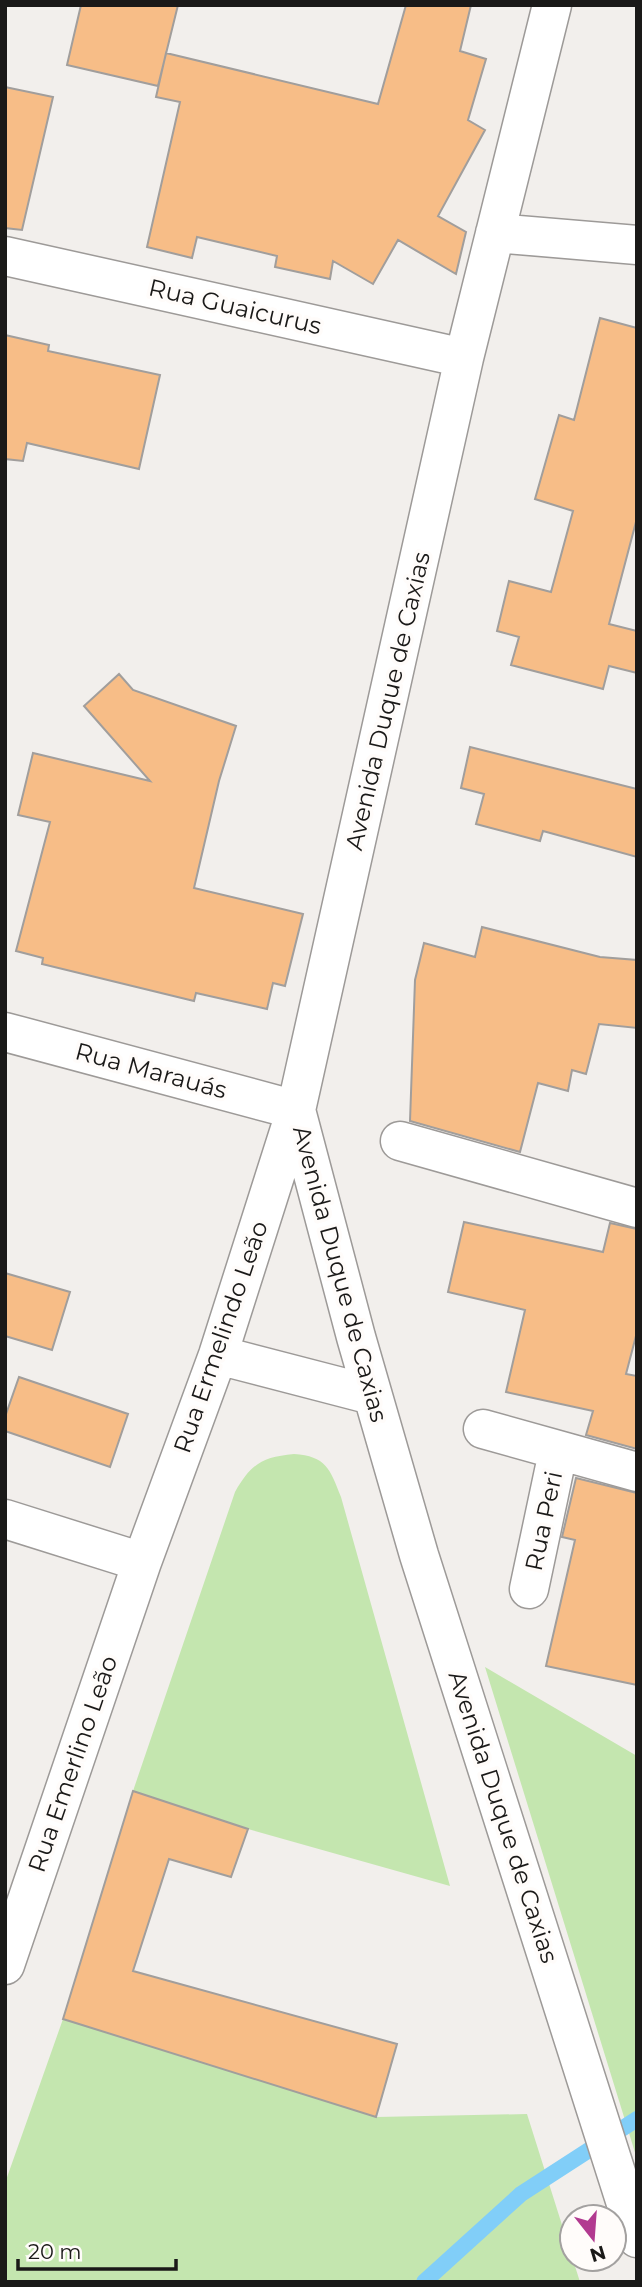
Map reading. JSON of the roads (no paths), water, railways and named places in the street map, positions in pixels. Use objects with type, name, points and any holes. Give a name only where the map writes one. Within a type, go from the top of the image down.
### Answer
[{"type":"street","name":"Avenida Duque de Caxias","points":[[552,5],[464,358],[296,1110],[372,1395],[419,1555],[637,2238]]},
{"type":"street","points":[[495,233],[637,244]]},
{"type":"street","name":"Rua Guaicurus","points":[[5,256],[464,358]]},
{"type":"street","name":"Rua Marauás","points":[[5,1032],[296,1110]]},
{"type":"street","name":"Rua Ermelindo Leão","points":[[142,1562],[218,1355],[296,1110]]},
{"type":"street","points":[[400,1141],[637,1208]]},
{"type":"street","points":[[218,1355],[372,1395]]},
{"type":"street","name":"Rua Peri","points":[[483,1429],[637,1472]]},
{"type":"street","name":"Rua Peri","points":[[529,1589],[558,1452]]},
{"type":"street","points":[[5,1519],[142,1562]]},
{"type":"street","name":"Rua Emerlino Leão","points":[[5,1965],[142,1562]]},
{"type":"waterway","points":[[424,2282],[521,2194],[637,2119]]}]
